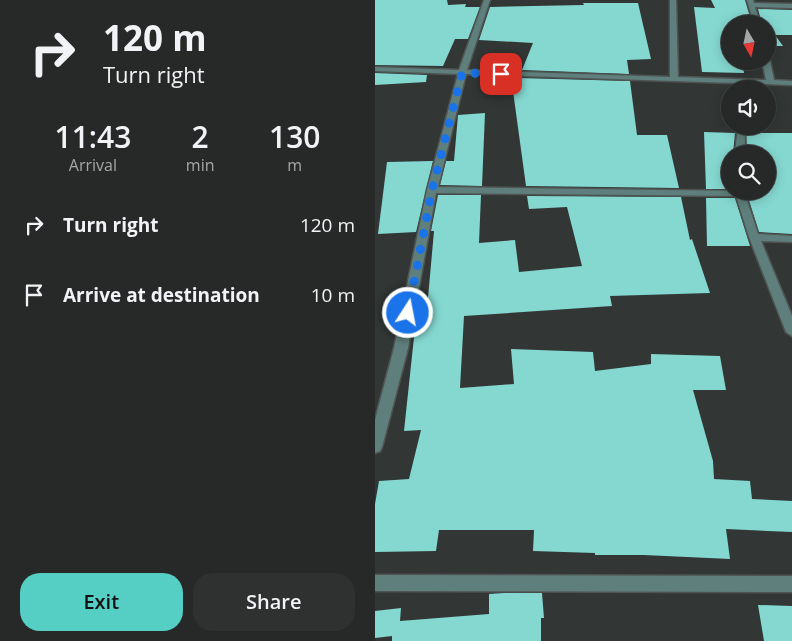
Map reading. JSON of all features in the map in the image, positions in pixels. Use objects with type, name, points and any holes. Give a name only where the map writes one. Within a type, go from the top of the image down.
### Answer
[{"type":"street","points":[[375,447],[401,348],[432,190],[462,73],[487,0]]},
{"type":"street","points":[[673,0],[674,79]]},
{"type":"street","points":[[754,15],[750,3],[792,6]]},
{"type":"street","points":[[375,69],[674,79],[721,83]]},
{"type":"street","points":[[776,82],[792,83]]},
{"type":"street","points":[[432,190],[721,192]]},
{"type":"street","points":[[741,200],[792,332]]},
{"type":"street","points":[[754,237],[792,239]]},
{"type":"street","points":[[375,583],[792,584]]},
{"type":"building","points":[[375,0],[447,0],[448,5],[466,4],[465,7],[480,7],[468,39],[455,39],[443,66],[375,65]]},
{"type":"building","points":[[711,0],[745,0],[749,15],[721,15],[721,70],[744,70],[744,73],[702,72],[694,7],[715,8]]},
{"type":"building","points":[[583,3],[638,3],[651,59],[627,60],[629,74],[522,70],[533,43],[479,40],[490,7],[584,5]]},
{"type":"building","points":[[758,9],[792,10],[792,35],[776,35],[776,15],[760,15]]},
{"type":"building","points":[[776,36],[783,46],[776,46]]},
{"type":"building","points":[[375,73],[427,75],[426,82],[375,85]]},
{"type":"building","points":[[518,78],[630,81],[637,135],[667,135],[679,188],[526,186],[513,91]]},
{"type":"building","points":[[485,113],[482,186],[440,185],[446,161],[454,161],[458,115]]},
{"type":"building","points":[[704,132],[735,135],[734,145],[721,145],[721,189],[706,189]]},
{"type":"building","points":[[792,133],[792,234],[759,232],[749,200],[776,200],[776,145],[747,145],[746,135]]},
{"type":"building","points":[[433,161],[416,232],[378,234],[387,162]]},
{"type":"building","points":[[438,195],[481,195],[479,243],[515,240],[519,272],[582,266],[567,207],[529,209],[527,196],[681,197],[690,240],[692,239],[710,293],[610,296],[612,306],[464,316],[460,388],[514,384],[511,349],[593,352],[595,371],[651,364],[651,354],[720,356],[726,390],[693,390],[713,461],[714,479],[750,481],[752,499],[792,501],[792,532],[726,529],[730,559],[533,551],[534,530],[439,530],[436,551],[375,552],[375,504],[379,481],[409,479],[421,430],[404,431],[417,309],[427,309],[434,231],[431,231]]},
{"type":"building","points":[[706,198],[736,200],[750,246],[707,246]]},
{"type":"building","points":[[542,593],[544,618],[541,618],[541,641],[392,641],[392,636],[375,638],[375,611],[401,608],[400,621],[489,614],[489,594]]},
{"type":"building","points":[[758,605],[792,606],[792,641],[764,641]]},
{"type":"route","points":[[408,313],[432,190],[462,73],[501,74]]}]
